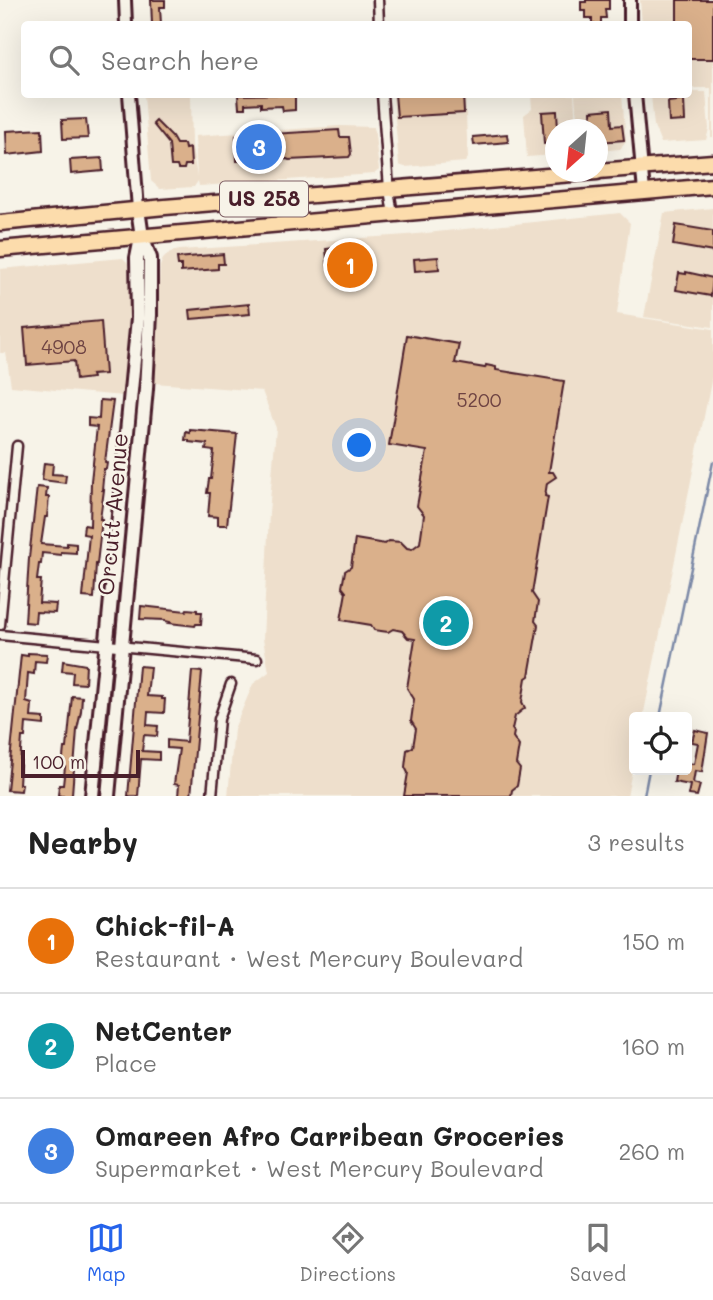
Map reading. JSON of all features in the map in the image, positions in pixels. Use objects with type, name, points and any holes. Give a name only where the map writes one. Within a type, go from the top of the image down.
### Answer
[{"type":"highway","name":"US 258","points":[[608,171],[713,162]]},
{"type":"highway","name":"US 258","points":[[0,223],[138,209],[545,176]]},
{"type":"highway","name":"US 258","points":[[0,249],[713,186]]},
{"type":"main road","name":"Orcutt Avenue","points":[[108,796],[143,424],[151,295],[150,258],[142,237],[138,209]]},
{"type":"main road","name":"Orcutt Avenue","points":[[92,796],[138,318],[137,258],[142,237]]},
{"type":"main road","points":[[131,384],[138,388],[137,410],[143,424]]},
{"type":"street","points":[[125,0],[126,21]]},
{"type":"street","points":[[378,0],[379,21]]},
{"type":"street","points":[[630,0],[631,21]]},
{"type":"street","name":"Orcutt Avenue","points":[[129,98],[138,209]]},
{"type":"street","points":[[382,98],[393,215]]},
{"type":"street","points":[[635,98],[644,192]]},
{"type":"street","points":[[0,625],[17,446]]},
{"type":"street","points":[[0,635],[257,659]]},
{"type":"street","points":[[212,796],[219,719],[231,684]]},
{"type":"shaded area","points":[[640,0],[713,0],[713,137],[711,88],[692,88],[692,21],[642,21]]},
{"type":"shaded area","points":[[692,92],[706,92],[709,129],[706,140],[661,143],[654,126],[651,98],[692,98]]},
{"type":"shaded area","points":[[144,98],[191,98],[192,147],[197,177],[195,136],[340,126],[374,127],[379,170],[374,174],[199,186],[198,181],[194,187],[160,189],[151,181]]},
{"type":"shaded area","points":[[393,98],[465,98],[468,158],[465,162],[405,167],[399,165]]},
{"type":"shaded area","points":[[531,98],[574,98],[575,119],[545,119],[545,156],[527,157],[524,115],[532,109]]},
{"type":"shaded area","points":[[575,98],[622,98],[626,142],[620,149],[608,150],[608,119],[577,119]]},
{"type":"shaded area","points":[[713,208],[713,327],[644,317],[664,213]]},
{"type":"shaded area","points":[[620,213],[630,223],[617,314],[713,329],[713,372],[644,712],[629,712],[631,775],[627,796],[228,796],[234,729],[253,684],[269,672],[263,639],[276,428],[262,391],[154,383],[160,266],[170,252],[180,250],[407,235]]},
{"type":"shaded area","points":[[123,258],[128,263],[130,299],[123,396],[11,386],[6,353],[0,353],[0,269]]},
{"type":"building","points":[[151,0],[165,0],[165,7],[160,7],[161,21],[152,21]]},
{"type":"building","points":[[609,0],[609,9],[605,9],[606,18],[592,21],[592,18],[586,18],[586,11],[581,11],[581,2]]},
{"type":"building","points":[[677,0],[713,0],[713,59],[692,59],[692,21],[677,21]]},
{"type":"building","points":[[238,98],[295,98],[295,110],[283,111],[282,106],[261,107],[261,103],[245,104],[245,108],[239,108]]},
{"type":"building","points":[[395,98],[463,98],[464,113],[397,117]]},
{"type":"building","points":[[684,100],[685,121],[669,122],[668,102]]},
{"type":"building","points":[[611,109],[612,126],[622,125],[624,140],[608,141],[608,119],[591,119],[591,111]]},
{"type":"building","points":[[557,111],[557,119],[545,119],[544,144],[542,112]]},
{"type":"building","points":[[86,119],[88,138],[63,139],[62,120]]},
{"type":"building","points":[[156,121],[176,144],[184,144],[185,149],[190,148],[191,165],[185,165],[184,169],[171,166],[169,144],[153,124]]},
{"type":"building","points":[[42,129],[43,151],[7,155],[6,131]]},
{"type":"building","points":[[339,130],[340,137],[349,137],[349,157],[237,161],[236,136]]},
{"type":"building","points":[[507,134],[508,142],[474,145],[473,137]]},
{"type":"building","points":[[102,158],[103,171],[71,174],[70,160]]},
{"type":"building","points":[[676,225],[713,231],[713,252],[673,245]]},
{"type":"building","points":[[334,248],[334,257],[359,255],[360,267],[328,269],[326,249]]},
{"type":"building","points":[[223,254],[224,264],[218,264],[218,269],[181,272],[181,265],[178,265],[177,258]]},
{"type":"building","points":[[438,257],[439,269],[415,271],[414,259]]},
{"type":"building","points":[[679,273],[713,278],[711,296],[676,290]]},
{"type":"building","points":[[249,304],[250,314],[191,319],[190,310]]},
{"type":"building","points":[[101,321],[105,374],[76,380],[74,361],[27,365],[24,328]]},
{"type":"building","points":[[407,335],[459,344],[455,363],[485,368],[486,365],[496,367],[496,370],[564,381],[549,472],[553,472],[556,477],[547,483],[545,496],[548,497],[532,593],[538,602],[535,621],[538,625],[522,702],[525,708],[515,716],[512,729],[513,737],[519,746],[516,764],[520,769],[517,786],[512,790],[511,796],[404,796],[408,773],[405,767],[407,750],[413,747],[416,729],[411,721],[414,699],[407,688],[415,639],[408,638],[402,631],[374,630],[371,625],[341,620],[346,592],[342,587],[345,571],[351,567],[355,539],[385,544],[389,541],[401,542],[412,549],[420,543],[424,515],[417,506],[427,451],[389,445]]},
{"type":"building","points":[[100,400],[113,401],[107,463],[104,469],[94,598],[83,597],[89,535],[83,534],[84,525],[90,526],[91,481],[97,427],[88,426],[88,418],[99,419]]},
{"type":"building","points":[[190,430],[237,434],[227,525],[218,525],[218,517],[208,516],[210,493],[207,493],[214,451],[206,450],[207,444],[185,440],[186,432],[190,433]]},
{"type":"building","points":[[44,463],[53,464],[52,474],[66,475],[65,483],[42,480]]},
{"type":"building","points":[[37,487],[47,488],[46,497],[49,497],[41,544],[76,544],[76,553],[42,553],[37,580],[41,580],[39,603],[56,604],[55,613],[36,612],[35,623],[25,622]]},
{"type":"building","points":[[141,606],[197,610],[202,612],[201,624],[195,626],[169,623],[165,620],[140,619]]},
{"type":"building","points":[[28,653],[47,654],[46,662],[35,661],[34,674],[28,673],[26,702],[32,704],[31,717],[44,718],[44,725],[26,723],[25,737],[22,737],[19,784],[22,784],[21,791],[7,790],[21,655],[28,656]]},
{"type":"building","points":[[63,661],[86,665],[85,684],[72,683],[73,672],[62,671]]},
{"type":"building","points":[[139,666],[150,667],[147,696],[165,699],[164,713],[148,712],[147,725],[158,726],[157,736],[144,735],[142,751],[159,752],[159,760],[141,759],[138,796],[128,796]]},
{"type":"building","points":[[192,671],[202,672],[191,796],[178,796],[179,785],[174,784],[179,749],[167,748],[167,740],[186,742]]},
{"type":"building","points":[[72,696],[82,697],[72,794],[61,796],[58,795],[59,785],[63,785],[65,767],[62,767],[64,748],[67,748]]},
{"type":"building","points":[[695,730],[708,733],[702,772],[695,771],[693,783],[700,785],[697,796],[688,795],[690,785],[674,782],[675,775],[692,775],[698,743],[692,742]]},
{"type":"waterway","points":[[661,712],[713,462]]},
{"type":"waterway","points":[[644,796],[648,775]]},
{"type":"place","name":"Omareen Afro Carribean Groceries","points":[[259,147]]},
{"type":"place","name":"Chick-fil-A","points":[[350,265]]},
{"type":"place","name":"NetCenter","points":[[446,623]]}]
